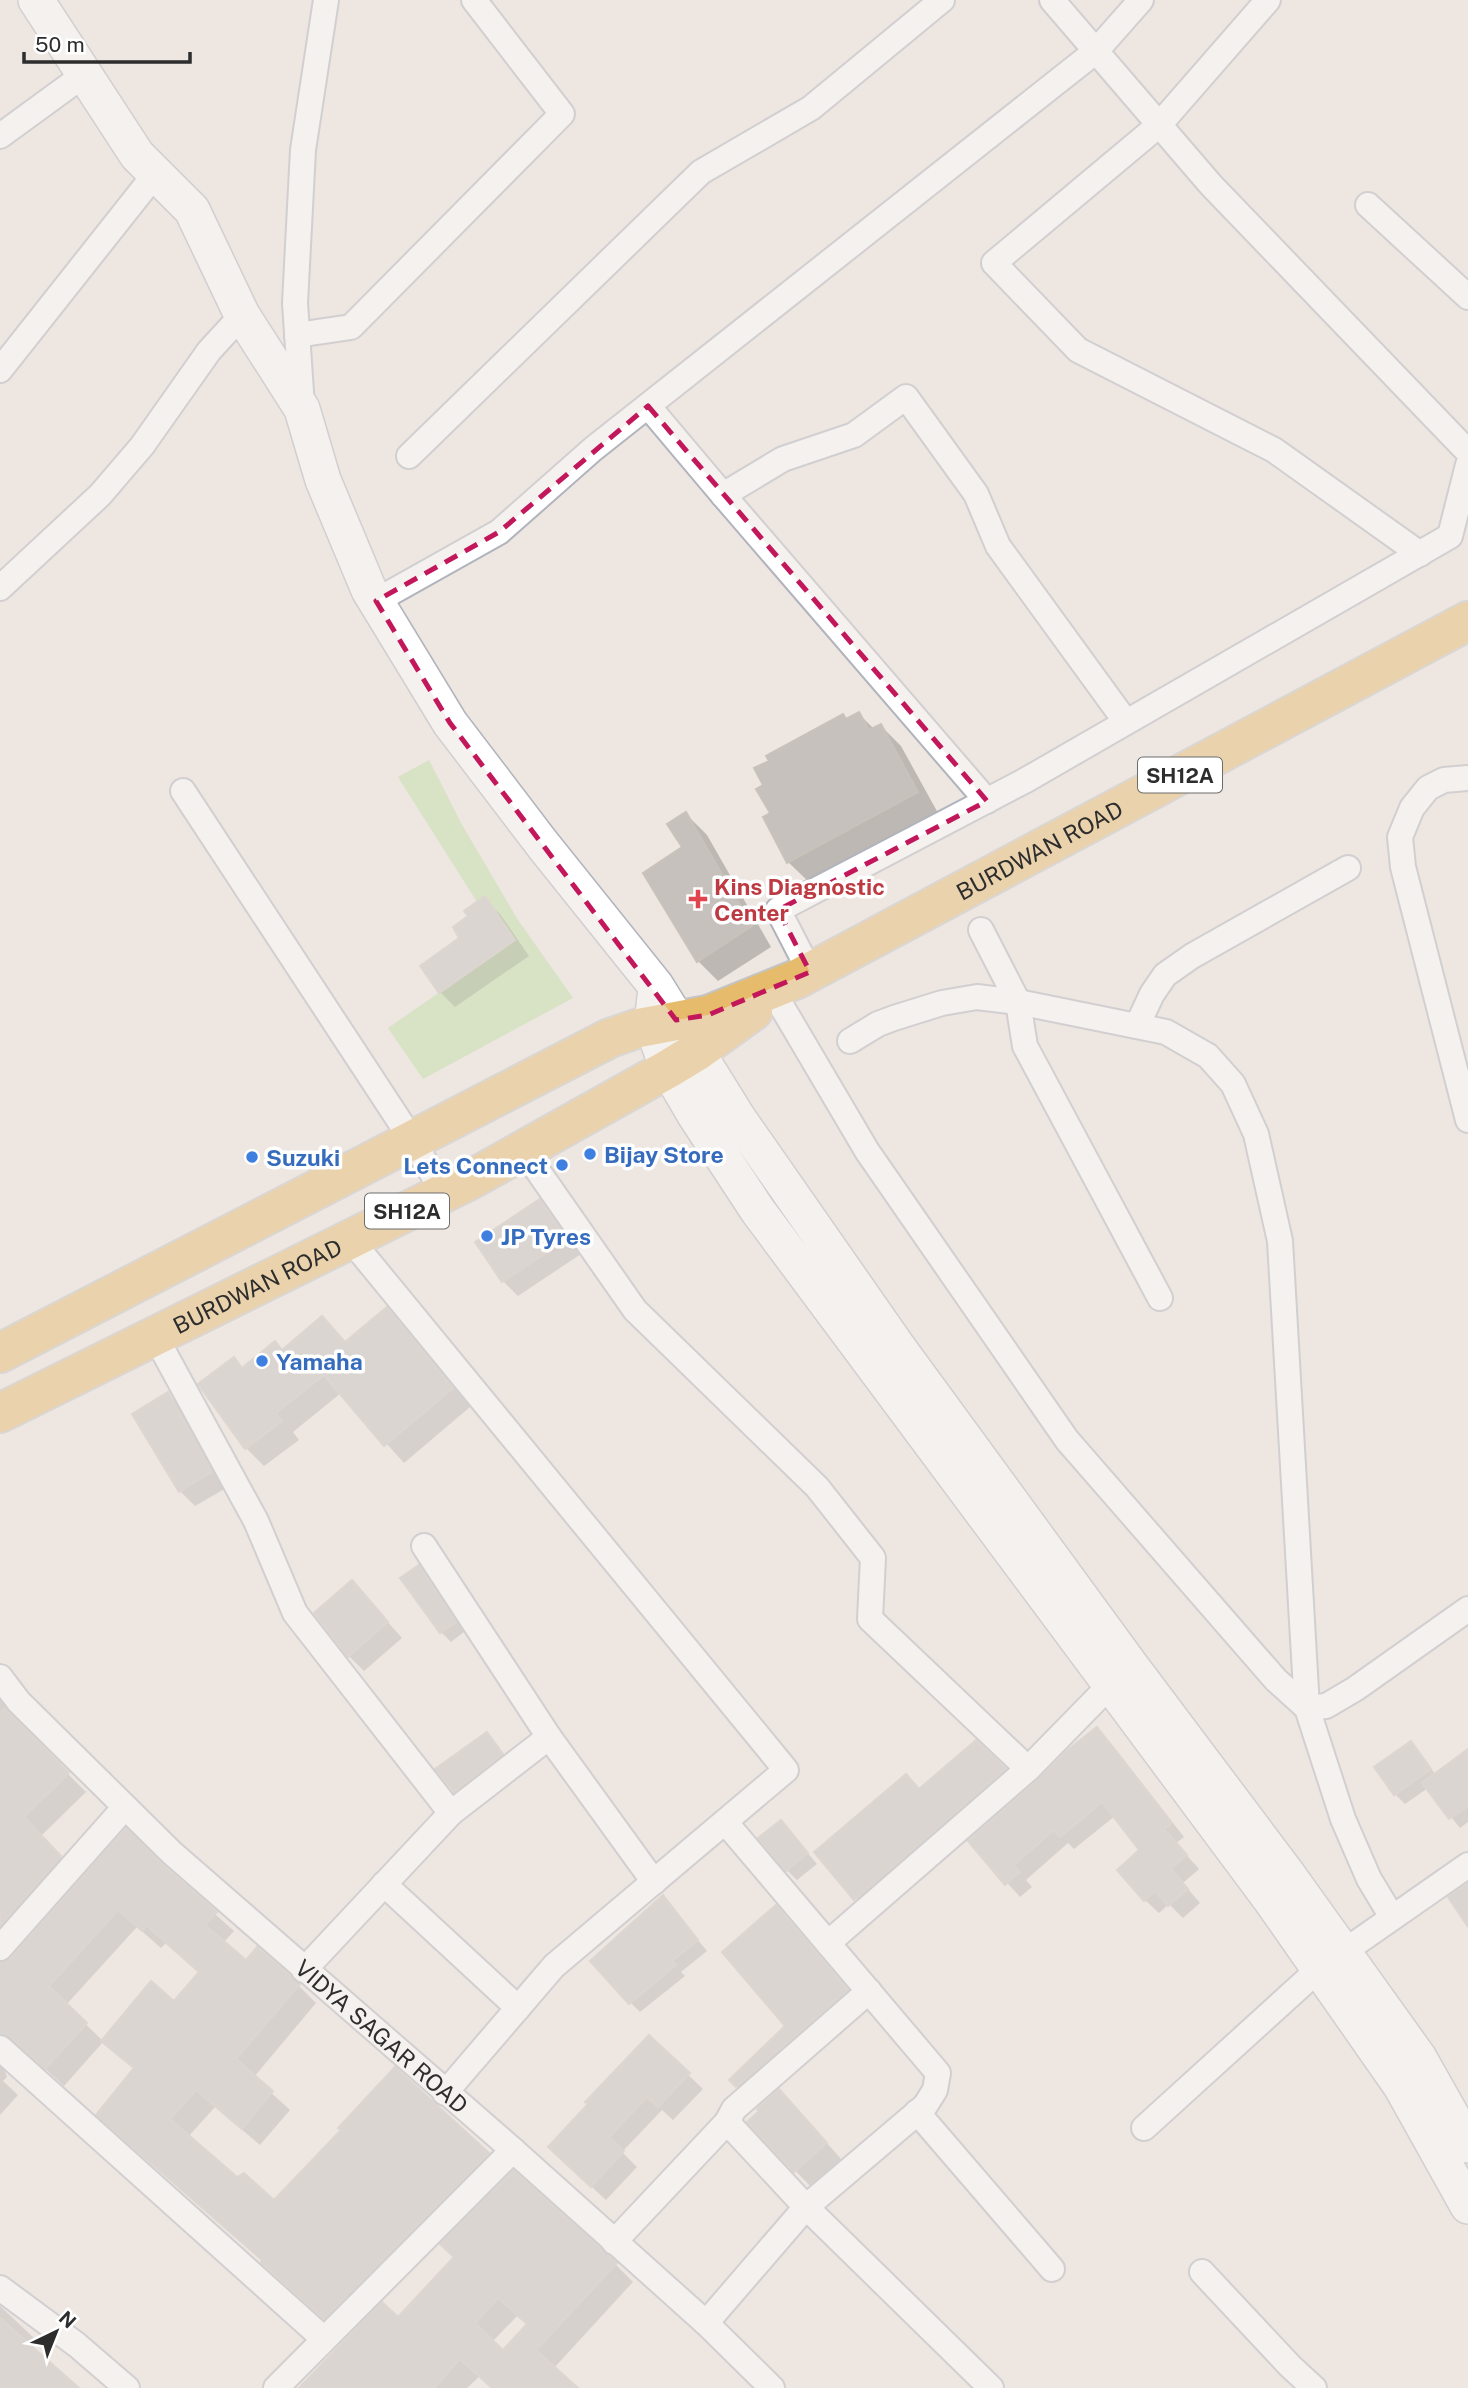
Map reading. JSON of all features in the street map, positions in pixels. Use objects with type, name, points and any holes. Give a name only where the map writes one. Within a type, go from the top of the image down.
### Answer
[{"type":"main road","name":"BURDWAN ROAD","points":[[0,1413],[524,1151],[682,1060],[794,982],[1468,621]]},
{"type":"main road","name":"BURDWAN ROAD","points":[[0,1353],[610,1038],[664,1023],[708,1015],[794,982]]},
{"type":"street","points":[[36,0],[137,155],[192,210],[242,315],[302,409]]},
{"type":"street","points":[[326,0],[303,150],[295,303],[302,409],[323,480],[369,590],[450,723],[656,986],[664,1023],[682,1060],[738,1118],[1121,1675],[1331,1960],[1419,2058],[1468,2145]]},
{"type":"street","points":[[297,335],[351,327],[562,114],[474,0]]},
{"type":"street","points":[[410,456],[701,172],[811,108],[942,0]]},
{"type":"street","points":[[1052,0],[1211,185],[1468,452]]},
{"type":"street","points":[[376,601],[499,532],[593,449],[1096,51],[1141,0]]},
{"type":"street","points":[[1268,0],[1159,125],[994,263],[1078,350],[1274,450],[1420,554]]},
{"type":"street","points":[[0,136],[85,74]]},
{"type":"street","points":[[0,370],[156,173]]},
{"type":"street","points":[[1368,205],[1468,297]]},
{"type":"street","points":[[0,588],[100,495],[142,446],[209,351],[242,315]]},
{"type":"street","points":[[723,495],[783,459],[854,435],[906,397],[976,494],[998,547],[1126,722]]},
{"type":"street","points":[[648,405],[987,801]]},
{"type":"street","points":[[1468,465],[1450,536],[987,801],[778,910],[794,982],[867,1150],[1067,1440],[1276,1679],[1307,1708],[1326,1706],[1355,1689],[1468,1609]]},
{"type":"street","points":[[1468,778],[1444,780],[1428,788],[1412,808],[1400,837],[1403,867],[1468,1120]]},
{"type":"street","points":[[183,791],[444,1193]]},
{"type":"street","points":[[1137,1026],[1152,994],[1166,975],[1192,956],[1348,868]]},
{"type":"street","points":[[981,930],[1018,1002],[1025,1046],[1160,1298]]},
{"type":"street","points":[[850,1041],[878,1024],[943,1003],[976,997],[1018,1002],[1166,1032],[1208,1056],[1233,1084],[1256,1134],[1280,1241],[1307,1708],[1343,1819],[1369,1879],[1392,1917]]},
{"type":"street","points":[[524,1151],[635,1310],[817,1487],[873,1558],[870,1619],[1028,1769]]},
{"type":"street","points":[[350,1239],[786,1770],[554,1966],[445,2093]]},
{"type":"street","points":[[155,1336],[256,1521],[295,1613],[451,1813]]},
{"type":"street","points":[[425,1546],[549,1737],[654,1882]]},
{"type":"street","points":[[828,1943],[1028,1769],[1121,1675]]},
{"type":"street","name":"VIDYA SAGAR ROAD","points":[[0,1677],[19,1702],[172,1853],[513,2150],[706,2323],[772,2388]]},
{"type":"street","points":[[304,1970],[451,1813],[549,1737]]},
{"type":"street","points":[[0,1948],[125,1807]]},
{"type":"street","points":[[706,2323],[806,2207],[917,2112],[935,2090],[938,2073],[726,1823]]},
{"type":"street","points":[[1144,2128],[1331,1960],[1468,1865]]},
{"type":"street","points":[[384,1884],[518,2008]]},
{"type":"street","points":[[1331,1960],[1468,2206]]},
{"type":"street","points":[[614,2242],[727,2122],[734,2109],[869,1992]]},
{"type":"street","points":[[0,2048],[324,2340]]},
{"type":"street","points":[[917,2112],[1052,2269]]},
{"type":"street","points":[[727,2122],[806,2207],[991,2388]]},
{"type":"street","points":[[275,2388],[513,2150]]},
{"type":"street","points":[[1202,2272],[1314,2388]]},
{"type":"street","points":[[0,2288],[78,2345],[127,2388]]},
{"type":"highlighted area","points":[[648,406],[987,801],[778,910],[810,972],[708,1015],[676,1020],[450,723],[376,601],[499,532]]},
{"type":"green space","points":[[429,760],[461,823],[518,920],[573,998],[423,1079],[388,1028],[515,940],[477,902],[398,777]]},
{"type":"building","points":[[859,712],[869,730],[881,724],[918,792],[787,863],[763,817],[770,813],[756,789],[763,785],[754,768],[769,761],[766,756],[843,714],[846,719]]},
{"type":"building","name":"Kins Diagnostic Center","points":[[686,812],[752,926],[697,962],[643,873],[682,847],[667,824]]},
{"type":"building","points":[[485,896],[515,940],[439,993],[420,966],[459,938],[453,927],[468,916],[464,911]]},
{"type":"building","points":[[540,1199],[567,1239],[502,1282],[475,1242]]},
{"type":"building","points":[[387,1307],[453,1388],[384,1446],[324,1375],[276,1413],[282,1421],[245,1449],[198,1384],[234,1357],[242,1368],[275,1341],[282,1350],[322,1316],[345,1342]]},
{"type":"building","points":[[168,1392],[212,1472],[179,1492],[132,1414]]},
{"type":"building","points":[[419,1565],[456,1622],[440,1633],[400,1578]]},
{"type":"building","points":[[352,1580],[388,1622],[348,1657],[314,1613]]},
{"type":"building","points":[[5,1708],[69,1773],[24,1817],[61,1856],[0,1926],[0,1713]]},
{"type":"building","points":[[1097,1727],[1172,1823],[1164,1829],[1187,1855],[1171,1869],[1188,1889],[1168,1906],[1155,1891],[1144,1901],[1117,1870],[1139,1850],[1102,1802],[1060,1837],[1054,1830],[1014,1865],[1020,1872],[1005,1885],[968,1841]]},
{"type":"building","points":[[487,1732],[503,1754],[454,1792],[435,1769]]},
{"type":"building","points":[[976,1740],[1006,1769],[854,1900],[814,1852],[906,1774],[919,1789]]},
{"type":"building","points":[[1411,1741],[1431,1769],[1394,1795],[1374,1767]]},
{"type":"building","points":[[1468,1749],[1468,1806],[1449,1819],[1422,1783]]},
{"type":"building","points":[[781,1820],[808,1853],[786,1871],[758,1838]]},
{"type":"building","points":[[126,1828],[217,1912],[205,1925],[246,1960],[257,1947],[300,1984],[236,2059],[273,2091],[242,2129],[196,2090],[170,2119],[237,2177],[244,2173],[274,2200],[341,2130],[338,2128],[395,2067],[489,2153],[324,2319],[261,2262],[262,2260],[96,2115],[134,2068],[101,2041],[151,1981],[174,2001],[199,1972],[147,1926],[142,1931],[118,1910],[49,1986],[87,2023],[45,2069],[10,2037],[0,2034],[0,1962],[11,1958]]},
{"type":"building","points":[[1468,1883],[1468,1927],[1448,1897]]},
{"type":"building","points":[[663,1895],[698,1940],[672,1961],[676,1965],[629,2004],[590,1961]]},
{"type":"building","points":[[776,1905],[848,1990],[736,2087],[729,2080],[785,2026],[722,1952]]},
{"type":"building","points":[[649,2035],[690,2073],[658,2107],[647,2097],[609,2137],[624,2151],[591,2187],[548,2147],[588,2104],[585,2102]]},
{"type":"building","points":[[779,2089],[827,2143],[794,2172],[747,2122]]},
{"type":"building","points":[[514,2170],[617,2263],[536,2350],[578,2388],[492,2388],[460,2359],[434,2388],[299,2388],[382,2302],[398,2317],[454,2257],[440,2244]],"holes":[[[498,2298],[527,2324],[503,2350],[475,2323]]]},
{"type":"building","points":[[0,2318],[79,2388],[0,2388]]},
{"type":"place","name":"Kins Diagnostic Center","points":[[698,899]]},
{"type":"place","name":"Bijay Store","points":[[590,1154]]},
{"type":"place","name":"Suzuki","points":[[252,1157]]},
{"type":"place","name":"Lets Connect","points":[[562,1165]]},
{"type":"place","name":"JP Tyres","points":[[487,1236]]},
{"type":"place","name":"Yamaha","points":[[262,1361]]}]
